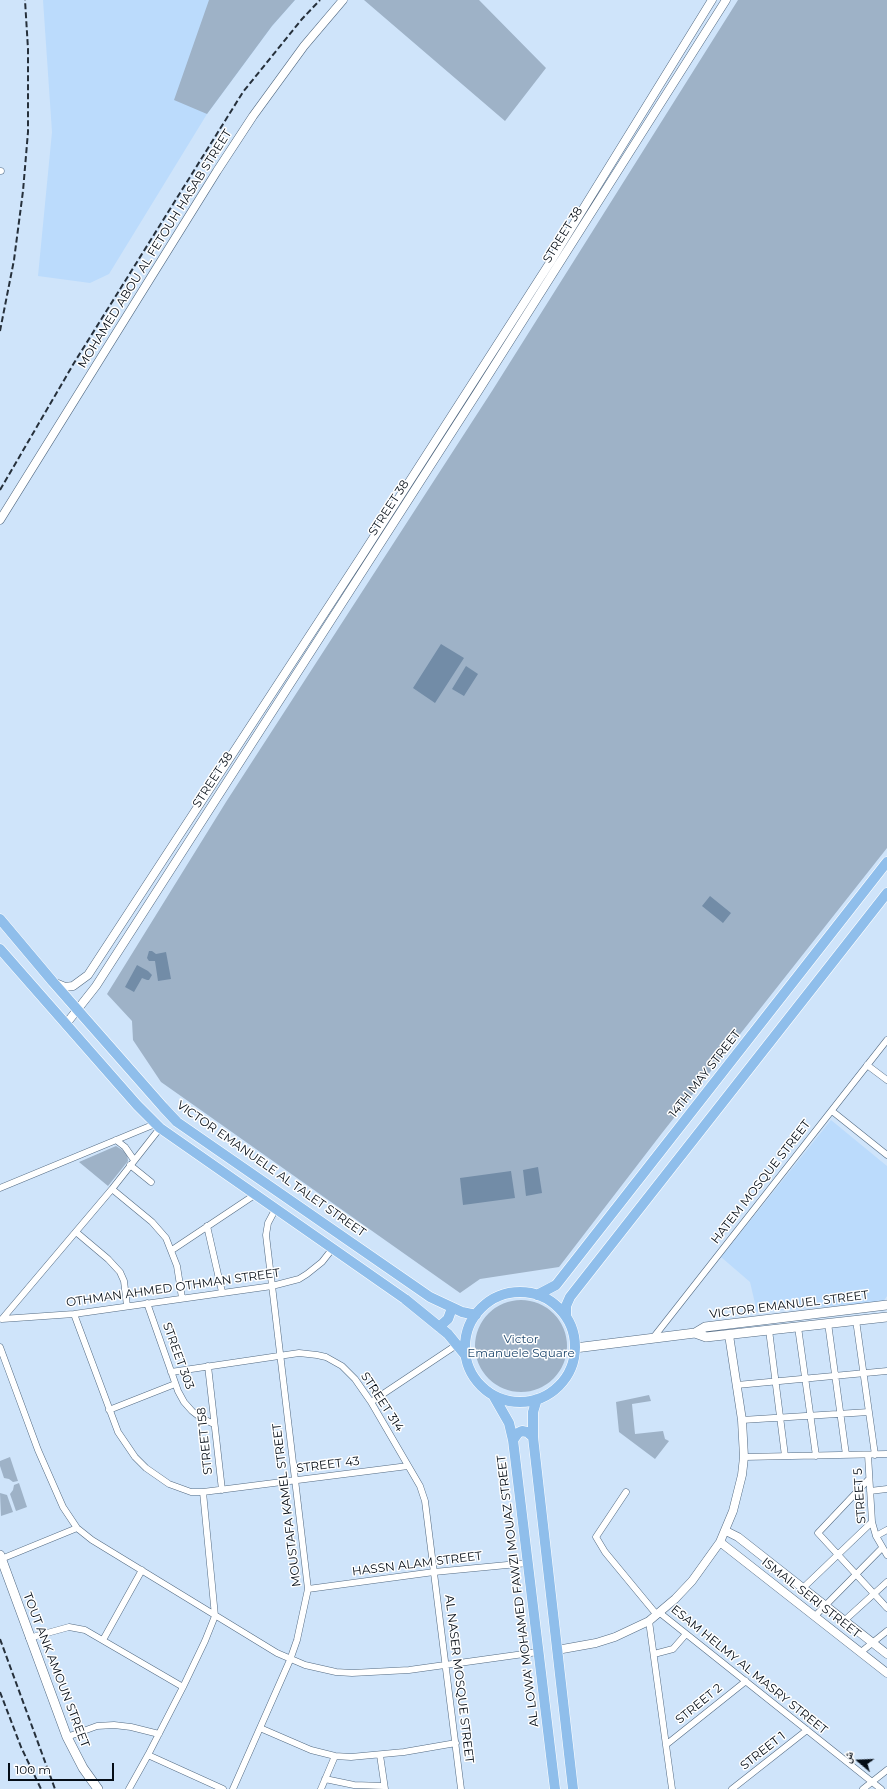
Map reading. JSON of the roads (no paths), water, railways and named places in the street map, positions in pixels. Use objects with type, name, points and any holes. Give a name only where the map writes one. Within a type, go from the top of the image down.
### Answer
[{"type":"main road","name":"14TH MAY STREET","points":[[537,1295],[556,1285],[887,862]]},
{"type":"main road","points":[[566,1317],[566,1306],[570,1297],[887,893]]},
{"type":"main road","name":"VICTOR EMANUELE AL TALET STREET","points":[[0,919],[53,982],[177,1122],[430,1297],[462,1312],[476,1315]]},
{"type":"main road","points":[[0,949],[137,1105],[158,1126],[406,1299],[458,1344],[466,1356],[473,1375],[479,1383],[493,1395],[511,1401],[528,1401],[537,1399],[557,1388],[565,1379],[572,1364],[575,1348],[571,1326],[566,1317],[551,1302],[537,1295],[525,1292],[513,1292],[499,1296],[486,1304],[476,1315],[467,1334],[466,1356]]},
{"type":"main road","points":[[738,1054],[741,1061],[751,1066]]},
{"type":"main road","name":"VICTOR EMANUEL STREET","points":[[575,1348],[695,1333],[705,1327],[887,1305]]},
{"type":"main road","points":[[439,1327],[448,1319],[452,1308]]},
{"type":"main road","name":"VICTOR EMANUEL STREET","points":[[695,1333],[706,1338],[729,1334],[856,1320],[887,1320]]},
{"type":"main road","name":"AL LOWA' MOHAMED FAWZI MOUAZ STREET","points":[[493,1395],[509,1423],[513,1440],[555,1789]]},
{"type":"main road","points":[[537,1399],[533,1412],[533,1437],[573,1789]]},
{"type":"main road","points":[[513,1440],[518,1433],[522,1431],[533,1437]]},
{"type":"main road","name":"TOUT ANK AMOUN STREET","points":[[1,1557],[29,1638],[67,1737],[83,1768],[98,1789]]},
{"type":"street","name":"MOHAMED ABOU AL FETOUH HASAB STREET","points":[[0,520],[253,116],[304,46],[343,0]]},
{"type":"street","name":"STREET 38","points":[[53,982],[65,987],[73,986],[88,975],[412,486],[712,0]]},
{"type":"street","name":"STREET 38","points":[[66,1024],[96,986],[412,486],[726,0]]},
{"type":"street","name":"HATEM MOSQUE STREET","points":[[653,1338],[887,1040]]},
{"type":"street","points":[[867,1065],[887,1080]]},
{"type":"street","points":[[832,1110],[887,1155]]},
{"type":"street","points":[[0,1188],[116,1140],[158,1126]]},
{"type":"street","points":[[1,1321],[112,1189],[158,1126]]},
{"type":"street","points":[[116,1140],[128,1151],[132,1163],[151,1182]]},
{"type":"street","points":[[112,1189],[152,1222],[166,1238],[177,1266],[182,1298]]},
{"type":"street","points":[[172,1250],[256,1194]]},
{"type":"street","name":"MOUSTAFA KAMEL STREET","points":[[233,1789],[290,1660],[297,1640],[308,1589],[266,1231],[268,1223],[276,1208]]},
{"type":"street","points":[[207,1226],[222,1292]]},
{"type":"street","points":[[76,1232],[108,1259],[120,1272],[124,1281],[127,1306]]},
{"type":"street","name":"OTHMAN AHMED OTHMAN STREET","points":[[1,1321],[74,1314],[272,1286],[299,1279],[322,1262],[333,1248]]},
{"type":"street","name":"STREET 303","points":[[147,1303],[175,1384],[184,1402],[201,1418],[214,1424]]},
{"type":"street","name":"STREET 43","points":[[74,1314],[109,1410],[126,1445],[146,1468],[169,1484],[180,1489],[203,1492],[408,1466]]},
{"type":"street","points":[[856,1320],[875,1455]]},
{"type":"street","points":[[828,1323],[846,1456]]},
{"type":"street","points":[[798,1327],[816,1456]]},
{"type":"street","points":[[769,1330],[785,1456]]},
{"type":"street","points":[[556,1650],[602,1641],[627,1632],[649,1621],[692,1581],[720,1542],[726,1531],[738,1493],[744,1457],[742,1420],[729,1334]]},
{"type":"street","points":[[371,1402],[458,1344]]},
{"type":"street","points":[[0,1347],[38,1450],[62,1507],[77,1528],[92,1540],[215,1616],[290,1660],[320,1669],[352,1673],[384,1672],[538,1652]]},
{"type":"street","name":"STREET 314","points":[[171,1372],[299,1353],[317,1355],[334,1361],[349,1372],[371,1402],[420,1486],[425,1502],[434,1572]]},
{"type":"street","name":"STREET 158","points":[[208,1366],[222,1490]]},
{"type":"street","points":[[737,1385],[887,1371]]},
{"type":"street","points":[[109,1410],[175,1384]]},
{"type":"street","points":[[742,1420],[869,1412]]},
{"type":"street","points":[[744,1457],[887,1454]]},
{"type":"street","name":"STREET 5","points":[[868,1455],[872,1522],[876,1536],[887,1555]]},
{"type":"street","points":[[869,1479],[818,1532],[837,1555],[887,1608]]},
{"type":"street","points":[[870,1491],[887,1489]]},
{"type":"street","points":[[129,1789],[159,1734],[208,1637],[215,1616],[203,1492]]},
{"type":"street","name":"ESAM HELMY AL MASRY STREET","points":[[626,1492],[596,1537],[605,1552],[658,1614],[746,1681],[881,1789]]},
{"type":"street","points":[[803,1588],[872,1522]]},
{"type":"street","points":[[1,1557],[77,1528]]},
{"type":"street","points":[[876,1536],[887,1530]]},
{"type":"street","name":"ISMAIL SERI STREET","points":[[726,1531],[735,1535],[887,1654]]},
{"type":"street","name":"ISMAIL SERI STREET","points":[[720,1542],[887,1673]]},
{"type":"street","points":[[815,1616],[882,1548]]},
{"type":"street","name":"HASSN ALAM STREET","points":[[308,1589],[434,1572],[528,1563]]},
{"type":"street","points":[[769,1581],[779,1569]]},
{"type":"street","points":[[103,1640],[142,1570]]},
{"type":"street","name":"AL NASER MOSQUE STREET","points":[[434,1572],[461,1789]]},
{"type":"street","points":[[844,1620],[887,1582]]},
{"type":"street","points":[[649,1621],[672,1789]]},
{"type":"street","points":[[29,1638],[69,1627],[85,1630],[183,1687]]},
{"type":"street","points":[[860,1652],[887,1631]]},
{"type":"street","points":[[654,1654],[667,1652],[673,1649],[686,1634]]},
{"type":"street","name":"STREET 2","points":[[667,1744],[746,1681]]},
{"type":"street","points":[[67,1737],[97,1726],[114,1725],[132,1727],[159,1734]]},
{"type":"street","points":[[260,1728],[311,1750],[350,1758],[380,1755],[456,1743]]},
{"type":"street","name":"STREET 1","points":[[732,1789],[807,1730]]},
{"type":"street","points":[[148,1755],[223,1789]]},
{"type":"street","points":[[325,1779],[354,1785],[384,1788],[380,1755]]},
{"type":"street","points":[[321,1789],[335,1756]]},
{"type":"street","points":[[863,1789],[887,1770]]},
{"type":"railway","points":[[0,331],[14,260],[23,191],[28,132],[28,49],[25,0]]},
{"type":"railway","points":[[0,490],[74,363],[243,92],[302,19],[320,0]]},
{"type":"railway","points":[[0,1639],[55,1789]]},
{"type":"railway","points":[[0,1692],[21,1747],[41,1789]]},
{"type":"park label","name":"Victor Emanuele Square","points":[[521,1346]]}]
